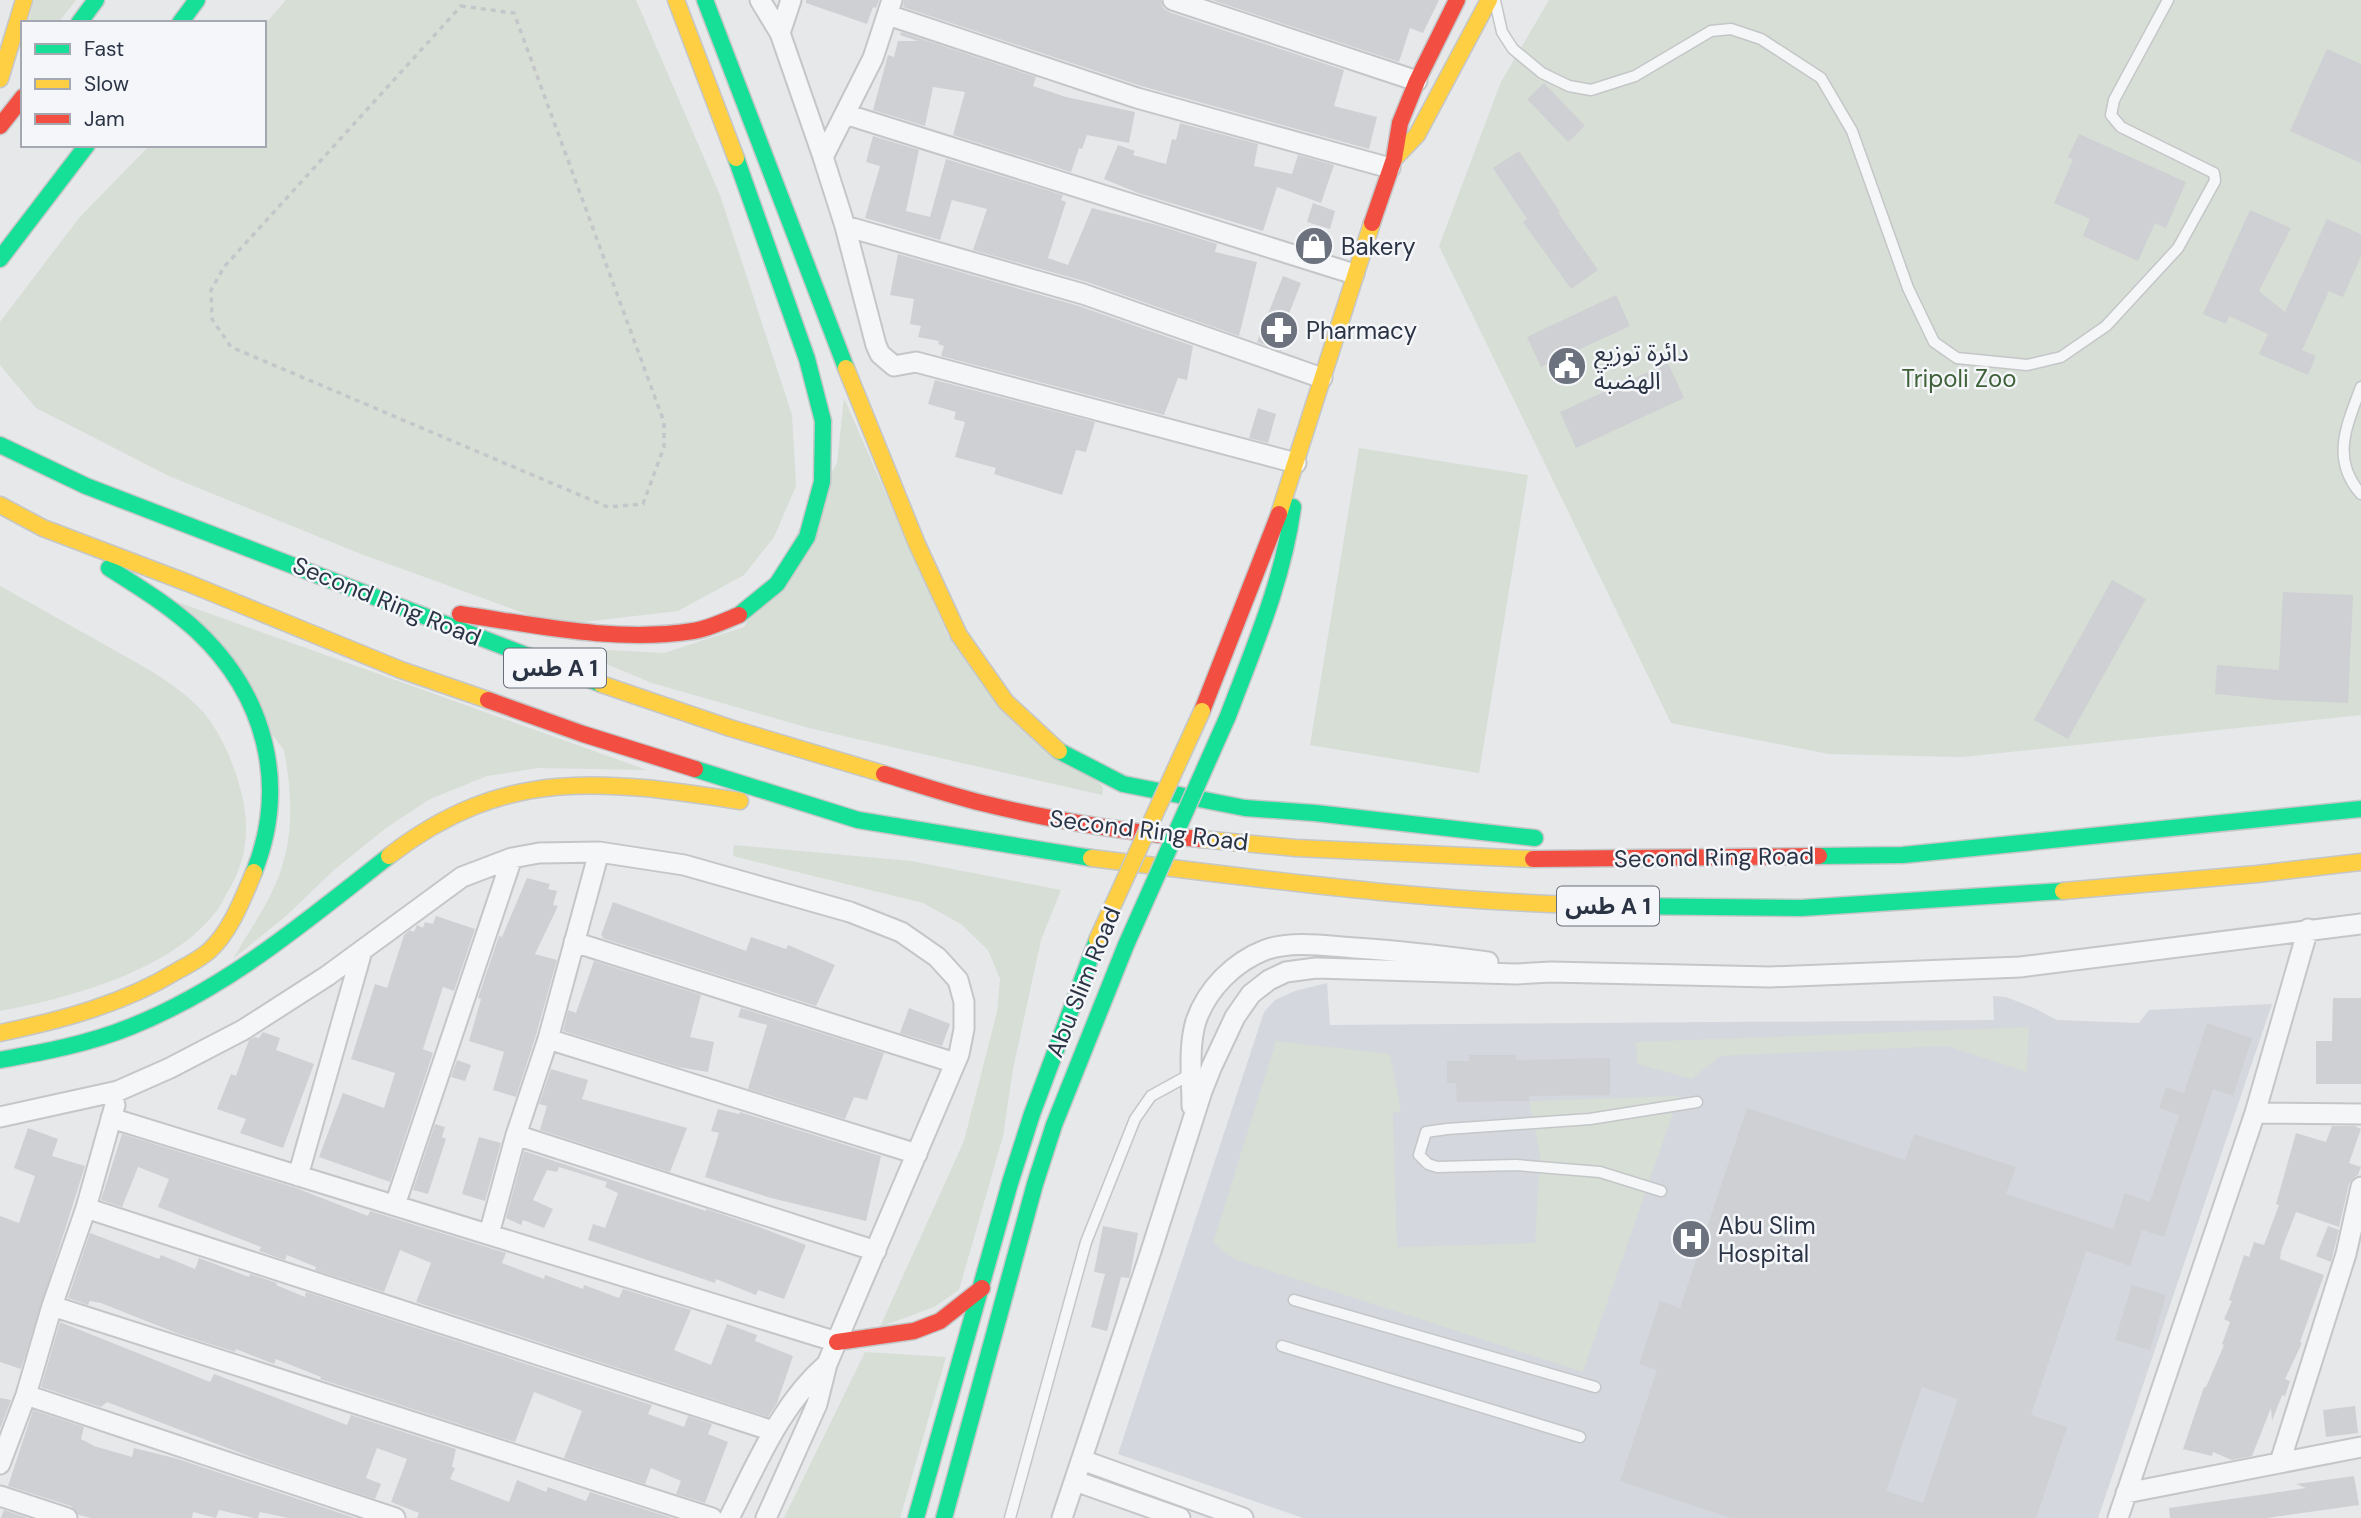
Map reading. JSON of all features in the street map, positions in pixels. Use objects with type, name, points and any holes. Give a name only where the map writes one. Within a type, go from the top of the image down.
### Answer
[{"type":"main road","points":[[0,79],[24,0]]},
{"type":"main road","points":[[80,21],[96,0]]},
{"type":"main road","points":[[183,19],[197,0]]},
{"type":"main road","points":[[183,19],[205,0]]},
{"type":"main road","points":[[390,601],[569,630],[639,635],[695,631],[740,615],[776,584],[807,537],[822,482],[823,421],[807,359],[714,96],[676,0]]},
{"type":"main road","points":[[705,0],[874,442],[917,544],[959,635],[1006,702],[1063,755],[1122,784],[1245,808],[1315,813],[1548,839]]},
{"type":"main road","name":"Abu Slim Road","points":[[916,1518],[1010,1183],[1032,1114],[1097,940],[1202,711],[1277,520],[1354,274],[1392,164],[1400,122],[1458,0]]},
{"type":"main road","name":"Abu Slim Road","points":[[1392,164],[1417,135],[1489,0]]},
{"type":"main road","points":[[0,126],[21,100]]},
{"type":"main road","points":[[0,259],[85,147]]},
{"type":"main road","name":"Second Ring Road","points":[[0,445],[86,486],[390,601],[563,671],[730,728],[981,803],[1057,820],[1130,832],[1296,848],[1526,859],[1903,855],[2361,809]]},
{"type":"main road","name":"Abu Slim Road","points":[[944,1518],[1035,1184],[1054,1125],[1126,945],[1228,716],[1276,587],[1291,525],[1296,463]]},
{"type":"main road","name":"Second Ring Road","points":[[0,505],[43,528],[188,583],[401,670],[583,734],[858,820],[1075,856],[1323,888],[1555,905],[1801,908],[2023,894],[2257,874],[2361,862]]},
{"type":"main road","points":[[0,1033],[54,1022],[112,1005],[167,979],[211,949],[248,888],[262,849],[269,814],[271,779],[263,746],[251,705],[231,669],[205,639],[155,598],[43,528]]},
{"type":"main road","points":[[0,1060],[64,1048],[105,1036],[188,999],[313,917],[408,842],[448,816],[487,799],[538,788],[625,785],[858,820]]},
{"type":"main road","points":[[1575,842],[1712,858]]},
{"type":"main road","points":[[837,1342],[888,1336],[922,1328],[940,1321],[982,1288]]},
{"type":"street","points":[[760,0],[780,33],[823,157],[880,354],[894,366],[916,362],[1296,463]]},
{"type":"street","points":[[780,33],[791,0]]},
{"type":"street","points":[[1173,0],[1418,80]]},
{"type":"street","points":[[823,157],[873,58],[890,8],[1137,98],[1392,164]]},
{"type":"street","points":[[845,114],[1354,274]]},
{"type":"street","points":[[845,226],[1083,294],[1322,378]]},
{"type":"street","points":[[489,1234],[516,1135],[548,1039],[599,852]]},
{"type":"street","points":[[0,1117],[118,1091],[170,1068],[243,1030],[362,951],[462,877],[512,858],[539,853],[599,852],[684,866],[850,912],[901,932],[937,957],[958,980],[964,1002],[964,1028],[956,1063],[827,1364],[817,1404],[766,1518]]},
{"type":"street","points":[[395,1205],[512,858]]},
{"type":"street","points":[[1062,1518],[1202,1091],[1235,1017],[1251,994],[1269,980],[1286,972],[1344,968],[1516,974],[1551,972],[1770,977],[2020,967],[2361,924]]},
{"type":"street","points":[[2118,1518],[2255,1113],[2308,929]]},
{"type":"street","points":[[574,942],[956,1063]]},
{"type":"street","points":[[1192,1122],[1191,1074],[1196,1022],[1203,1007],[1228,972],[1266,950],[1294,945],[1321,945],[1388,950],[1551,972]]},
{"type":"street","points":[[298,1176],[362,951]]},
{"type":"street","points":[[548,1039],[917,1154]]},
{"type":"street","points":[[0,1464],[26,1395],[52,1306],[86,1208],[118,1091]]},
{"type":"street","points":[[2255,1113],[2361,1114]]},
{"type":"street","points":[[111,1118],[837,1342]]},
{"type":"street","points":[[516,1135],[876,1251]]},
{"type":"street","points":[[2280,1462],[2353,1253],[2361,1187]]},
{"type":"street","points":[[86,1208],[773,1431]]},
{"type":"street","points":[[52,1306],[712,1518]]},
{"type":"street","points":[[729,1518],[773,1431],[798,1394],[827,1364]]},
{"type":"street","points":[[26,1395],[395,1518]]},
{"type":"street","points":[[2126,1493],[2361,1447]]},
{"type":"street","points":[[1082,1460],[1243,1518]]},
{"type":"street","points":[[1075,1481],[1180,1518]]},
{"type":"street","points":[[0,1496],[67,1518]]},
{"type":"lane","points":[[1495,0],[1502,32],[1513,49],[1542,73],[1569,86],[1591,90],[1635,76],[1711,31],[1731,29],[1760,39],[1821,78],[1852,131],[1908,288],[1934,342],[1957,358],[2026,365],[2062,358],[2106,326],[2178,248],[2215,181],[2214,173],[2121,127],[2111,115],[2114,100],[2168,0]]},
{"type":"lane","points":[[2361,387],[2348,421],[2342,453],[2351,483],[2361,494]]},
{"type":"lane","points":[[1010,1518],[1086,1242],[1135,1119],[1150,1096],[1191,1074]]},
{"type":"lane","points":[[1661,1191],[1600,1172],[1516,1165],[1437,1167],[1427,1164],[1419,1155],[1426,1132],[1590,1119],[1697,1102]]},
{"type":"lane","points":[[1294,1300],[1595,1387]]},
{"type":"lane","points":[[1282,1346],[1580,1437]]},
{"type":"path","points":[[461,6],[514,13],[664,422],[664,447],[643,504],[608,507],[231,347],[212,320],[211,290],[224,267],[461,6]]},
{"type":"shaded area","name":"Abu Slim Hospital","points":[[1327,983],[1330,1025],[1994,1020],[1993,996],[2006,997],[2057,1020],[2139,1023],[2149,1010],[2272,1004],[2098,1518],[1303,1518],[1118,1454],[1264,1012],[1275,1000],[1295,991]]},
{"type":"green space","points":[[34,0],[76,0],[60,21],[29,21]]},
{"type":"green space","points":[[286,0],[636,0],[720,195],[792,415],[796,486],[774,537],[744,575],[678,611],[557,625],[361,554],[169,476],[36,408],[0,365],[0,322],[79,218],[148,147],[266,147],[266,23]]},
{"type":"green space","name":"Tripoli Zoo","points":[[1549,0],[2361,0],[2361,715],[1962,757],[1829,754],[1671,723],[1439,246],[1501,82]]},
{"type":"green space","points":[[844,398],[948,636],[1103,787],[1102,795],[809,728],[652,683],[568,648],[664,653],[744,627],[837,463]]},
{"type":"green space","points":[[1359,448],[1528,475],[1479,773],[1310,745]]},
{"type":"green space","points":[[0,586],[170,683],[203,712],[221,738],[237,778],[245,813],[246,838],[237,874],[218,909],[199,930],[175,949],[148,965],[88,989],[0,1011]]},
{"type":"green space","points":[[166,598],[647,770],[538,768],[487,776],[430,799],[386,828],[334,870],[287,915],[233,959],[274,888],[286,850],[290,807],[284,750]]},
{"type":"green space","points":[[734,845],[911,861],[1061,890],[1041,940],[1013,1069],[1003,1136],[959,1290],[934,1307],[880,1327],[964,1141],[997,1012],[1000,979],[988,950],[961,924],[923,903],[733,856]]},
{"type":"green space","points":[[2029,1027],[2027,1072],[1947,1046],[1720,1056],[1692,1079],[1637,1064],[1636,1042]]},
{"type":"green space","points":[[1276,1041],[1390,1054],[1401,1112],[1393,1113],[1397,1247],[1535,1243],[1540,1154],[1529,1101],[1679,1096],[1583,1372],[1234,1259],[1213,1243]]},
{"type":"green space","points":[[865,1352],[946,1357],[900,1518],[784,1518]]},
{"type":"building","points":[[806,0],[879,0],[876,8],[873,7],[867,24],[806,3]]},
{"type":"building","points":[[904,0],[1161,0],[1163,8],[1169,12],[1344,70],[1334,106],[1377,117],[1369,149],[1141,86],[903,7]]},
{"type":"building","points":[[1212,0],[1439,0],[1423,33],[1410,28],[1399,62]]},
{"type":"building","points":[[901,32],[1036,77],[1033,86],[1066,97],[1135,112],[1129,143],[1087,135],[1082,149],[1079,148],[1071,172],[953,135],[965,92],[933,87],[925,126],[873,110],[888,55],[894,57],[898,41],[918,41],[900,35]]},
{"type":"building","points":[[2327,49],[2361,64],[2361,163],[2290,131]]},
{"type":"building","points":[[1544,83],[1585,126],[1568,142],[1527,99]]},
{"type":"building","points":[[1180,123],[1258,144],[1254,166],[1292,174],[1298,155],[1334,165],[1321,203],[1277,187],[1263,231],[1138,193],[1104,179],[1118,145],[1135,151],[1133,155],[1166,164],[1172,139],[1176,140]]},
{"type":"building","points":[[2079,134],[2186,182],[2166,228],[2155,223],[2138,261],[2083,236],[2090,219],[2054,203],[2073,160],[2068,157]]},
{"type":"building","points":[[873,136],[919,150],[906,211],[930,217],[946,159],[1063,195],[1061,200],[1066,202],[1048,258],[1068,265],[1092,208],[1217,244],[1215,252],[1257,262],[1239,336],[1087,282],[973,250],[987,209],[952,200],[940,240],[865,218],[880,166],[866,162]]},
{"type":"building","points":[[1519,151],[1598,270],[1571,289],[1523,222],[1527,219],[1493,168]]},
{"type":"building","points":[[1313,203],[1335,211],[1330,229],[1307,222]]},
{"type":"building","points":[[2250,210],[2291,228],[2259,291],[2285,312],[2327,219],[2361,234],[2361,256],[2343,297],[2329,291],[2302,350],[2316,356],[2308,375],[2259,354],[2268,334],[2229,316],[2226,324],[2203,314]]},
{"type":"building","points":[[898,254],[1079,306],[1193,346],[1187,380],[1178,378],[1164,415],[941,356],[944,346],[938,344],[939,341],[918,337],[921,326],[910,324],[914,299],[890,295]]},
{"type":"building","points":[[1283,276],[1301,283],[1287,319],[1293,321],[1281,351],[1257,342]]},
{"type":"building","points":[[1616,295],[1630,326],[1541,367],[1527,337]]},
{"type":"building","points":[[1668,363],[1684,398],[1576,448],[1560,412]]},
{"type":"building","points":[[935,380],[1095,422],[1086,452],[1076,450],[1062,495],[994,474],[996,468],[955,457],[965,422],[954,419],[956,412],[928,404]]},
{"type":"building","points":[[1258,408],[1276,414],[1268,443],[1249,438]]},
{"type":"building","points":[[2112,580],[2146,599],[2068,739],[2034,720]]},
{"type":"building","points":[[2283,592],[2353,595],[2348,703],[2215,694],[2217,665],[2279,670]]},
{"type":"building","points":[[527,878],[550,884],[548,889],[557,891],[553,905],[558,906],[535,954],[557,960],[516,1097],[493,1090],[504,1052],[469,1041],[481,999],[478,998],[499,936],[502,937]]},
{"type":"building","points":[[613,902],[746,951],[751,937],[786,949],[788,945],[835,965],[816,1006],[602,938]]},
{"type":"building","points":[[436,916],[475,929],[454,991],[443,987],[423,1049],[433,1053],[390,1182],[319,1157],[343,1093],[384,1108],[395,1073],[351,1059],[375,984],[387,988],[404,935],[410,930],[414,932],[417,925],[423,928],[425,922],[433,924]]},
{"type":"building","points":[[594,961],[701,995],[690,1037],[714,1042],[708,1072],[678,1067],[563,1031],[568,1010],[576,1013]]},
{"type":"building","points":[[2333,998],[2361,998],[2361,1084],[2316,1084],[2316,1041],[2332,1041]]},
{"type":"building","points":[[741,1008],[884,1053],[867,1100],[854,1097],[845,1119],[748,1089],[767,1025],[738,1017]]},
{"type":"building","points":[[909,1008],[950,1024],[942,1046],[900,1033]]},
{"type":"building","points":[[2207,1023],[2252,1038],[2233,1096],[2213,1089],[2164,1237],[2142,1230],[2130,1266],[2086,1251],[2031,1415],[2067,1427],[2036,1518],[1731,1518],[1620,1481],[1657,1370],[1639,1364],[1660,1301],[1680,1308],[1747,1108],[1905,1160],[1914,1134],[2016,1167],[2006,1194],[2113,1229],[2125,1193],[2150,1202],[2179,1115],[2159,1108],[2166,1087],[2184,1093]],"holes":[[[1922,1387],[1958,1399],[1923,1503],[1886,1491]]]},
{"type":"building","points":[[263,1032],[280,1038],[276,1050],[314,1064],[283,1148],[240,1133],[246,1119],[217,1109],[231,1074],[236,1076],[249,1040],[259,1038]]},
{"type":"building","points":[[1469,1055],[1516,1055],[1516,1060],[1610,1058],[1610,1095],[1529,1096],[1529,1101],[1457,1102],[1456,1083],[1447,1083],[1447,1061],[1469,1061]]},
{"type":"building","points":[[457,1060],[471,1065],[465,1081],[451,1077]]},
{"type":"building","points":[[551,1069],[588,1080],[582,1099],[687,1128],[670,1172],[540,1130],[547,1106],[539,1104]]},
{"type":"building","points":[[718,1109],[739,1114],[740,1112],[881,1156],[866,1221],[771,1198],[705,1177],[719,1133],[711,1131]]},
{"type":"building","points":[[435,1124],[445,1127],[442,1137],[446,1139],[428,1194],[413,1190]]},
{"type":"building","points":[[2332,1126],[2355,1126],[2361,1129],[2349,1163],[2361,1167],[2358,1175],[2349,1184],[2339,1227],[2296,1212],[2281,1251],[2280,1259],[2324,1275],[2300,1342],[2302,1343],[2285,1379],[2290,1381],[2285,1396],[2282,1395],[2272,1421],[2271,1408],[2252,1456],[2232,1460],[2213,1452],[2212,1456],[2183,1449],[2204,1387],[2224,1345],[2222,1344],[2230,1322],[2224,1319],[2232,1301],[2229,1300],[2244,1255],[2249,1257],[2254,1242],[2264,1245],[2279,1205],[2276,1204],[2296,1133],[2326,1142]]},
{"type":"building","points":[[28,1128],[58,1139],[52,1156],[85,1166],[21,1369],[0,1362],[0,1216],[19,1223],[35,1176],[14,1168]]},
{"type":"building","points":[[122,1134],[296,1188],[368,1216],[370,1211],[506,1253],[502,1263],[544,1279],[545,1275],[619,1298],[623,1289],[691,1310],[674,1350],[711,1365],[727,1324],[757,1335],[755,1341],[793,1356],[777,1403],[768,1417],[416,1302],[431,1263],[400,1250],[384,1292],[315,1270],[316,1267],[287,1255],[285,1260],[259,1251],[261,1247],[158,1207],[169,1179],[138,1167],[122,1207],[101,1200]]},
{"type":"building","points":[[479,1137],[501,1143],[485,1201],[462,1194]]},
{"type":"building","points":[[524,1151],[754,1225],[806,1245],[784,1299],[758,1290],[756,1295],[716,1279],[715,1283],[588,1240],[593,1224],[605,1228],[618,1193],[605,1187],[607,1182],[559,1167],[557,1172],[547,1170],[533,1200],[553,1209],[544,1228],[523,1220],[521,1225],[506,1218]]},
{"type":"building","points":[[1103,1226],[1138,1233],[1130,1275],[1129,1278],[1121,1277],[1107,1331],[1091,1327],[1105,1274],[1094,1272]]},
{"type":"building","points":[[2328,1226],[2339,1230],[2331,1262],[2316,1256]]},
{"type":"building","points":[[90,1233],[159,1259],[161,1255],[195,1269],[199,1258],[249,1277],[250,1274],[277,1283],[276,1285],[305,1297],[306,1292],[652,1405],[648,1414],[684,1427],[688,1416],[712,1424],[708,1434],[728,1442],[705,1503],[676,1494],[681,1481],[651,1468],[645,1484],[564,1458],[582,1411],[534,1392],[515,1442],[320,1379],[321,1377],[276,1359],[274,1364],[236,1349],[235,1352],[179,1334],[101,1303],[90,1301],[88,1305],[68,1298]]},
{"type":"building","points":[[2132,1285],[2166,1295],[2150,1350],[2115,1340]]},
{"type":"building","points":[[60,1322],[210,1382],[214,1374],[347,1425],[351,1415],[456,1449],[452,1467],[455,1468],[450,1479],[509,1502],[517,1480],[546,1492],[548,1487],[586,1501],[590,1492],[672,1518],[417,1518],[419,1513],[391,1502],[407,1459],[377,1448],[366,1478],[381,1484],[375,1499],[256,1459],[107,1402],[101,1407],[41,1387]]},
{"type":"building","points":[[0,1398],[11,1400],[0,1429]]},
{"type":"building","points":[[2355,1406],[2358,1433],[2326,1437],[2323,1410]]},
{"type":"building","points":[[33,1410],[84,1427],[81,1439],[94,1446],[132,1457],[134,1448],[178,1459],[355,1518],[288,1518],[260,1512],[258,1518],[254,1518],[219,1510],[216,1518],[193,1512],[192,1518],[91,1518],[79,1515],[71,1506],[8,1486]]},
{"type":"building","points":[[2354,1476],[2359,1505],[2267,1518],[2170,1518],[2169,1508],[2306,1488],[2296,1484]]},
{"type":"building","points":[[4,1510],[28,1518],[1,1518]]},
{"type":"traffic: fast","points":[[80,21],[96,0]]},
{"type":"traffic: fast","points":[[181,21],[197,0]]},
{"type":"traffic: fast","points":[[705,0],[846,368]]},
{"type":"traffic: fast","points":[[0,259],[85,147]]},
{"type":"traffic: fast","points":[[736,158],[807,359],[823,421],[822,482],[807,537],[777,584],[739,615]]},
{"type":"traffic: fast","points":[[0,445],[86,486],[601,684]]},
{"type":"traffic: fast","points":[[1228,716],[1275,587],[1293,507]]},
{"type":"traffic: fast","points":[[109,568],[165,605],[197,631],[240,683],[254,712],[264,742],[269,774],[269,806],[264,839],[254,872]]},
{"type":"traffic: fast","points":[[1126,945],[1228,716]]},
{"type":"traffic: fast","points":[[1059,751],[1123,784],[1245,808],[1315,813],[1535,838]]},
{"type":"traffic: fast","points":[[695,769],[858,820],[1091,858]]},
{"type":"traffic: fast","points":[[1819,856],[1903,855],[2361,809]]},
{"type":"traffic: fast","points":[[0,1060],[98,1038],[166,1011],[200,993],[265,951],[389,856]]},
{"type":"traffic: fast","points":[[1623,906],[1801,908],[2063,891]]},
{"type":"traffic: fast","points":[[916,1518],[1010,1183],[1032,1114],[1097,940]]},
{"type":"traffic: fast","points":[[944,1518],[1035,1184],[1054,1125],[1126,945]]},
{"type":"traffic: slow","points":[[0,79],[24,0]]},
{"type":"traffic: slow","points":[[676,0],[736,158]]},
{"type":"traffic: slow","points":[[1394,159],[1417,135],[1489,0]]},
{"type":"traffic: slow","points":[[1279,514],[1372,223]]},
{"type":"traffic: slow","points":[[846,368],[917,544],[959,635],[1006,702],[1059,751]]},
{"type":"traffic: slow","points":[[0,505],[43,528],[188,583],[401,670],[488,700]]},
{"type":"traffic: slow","points":[[601,684],[730,728],[884,774]]},
{"type":"traffic: slow","points":[[1097,940],[1202,711]]},
{"type":"traffic: slow","points":[[389,856],[432,827],[474,806],[515,794],[557,787],[600,785],[644,788],[740,801]]},
{"type":"traffic: slow","points":[[1200,839],[1296,848],[1533,859]]},
{"type":"traffic: slow","points":[[1091,858],[1423,896],[1623,906]]},
{"type":"traffic: slow","points":[[2063,891],[2361,862]]},
{"type":"traffic: slow","points":[[0,1033],[114,1002],[156,983],[198,959],[224,934],[254,872]]},
{"type":"traffic: jam","points":[[1372,223],[1394,159],[1400,123],[1417,81],[1457,0]]},
{"type":"traffic: jam","points":[[0,126],[21,100]]},
{"type":"traffic: jam","points":[[1202,711],[1279,514]]},
{"type":"traffic: jam","points":[[460,614],[576,631],[635,635],[699,630],[739,615]]},
{"type":"traffic: jam","points":[[488,700],[583,734],[695,769]]},
{"type":"traffic: jam","points":[[884,774],[970,800],[1036,815],[1200,839]]},
{"type":"traffic: jam","points":[[1533,859],[1819,856]]},
{"type":"traffic: jam","points":[[837,1342],[914,1331],[940,1321],[982,1288]]},
{"type":"place","name":"Bakery","points":[[1314,246]]},
{"type":"place","name":"Pharmacy","points":[[1279,330]]},
{"type":"place","name":"دائرة توزيع الهضبة","points":[[1567,366]]},
{"type":"place","name":"Abu Slim Hospital","points":[[1691,1239]]}]
